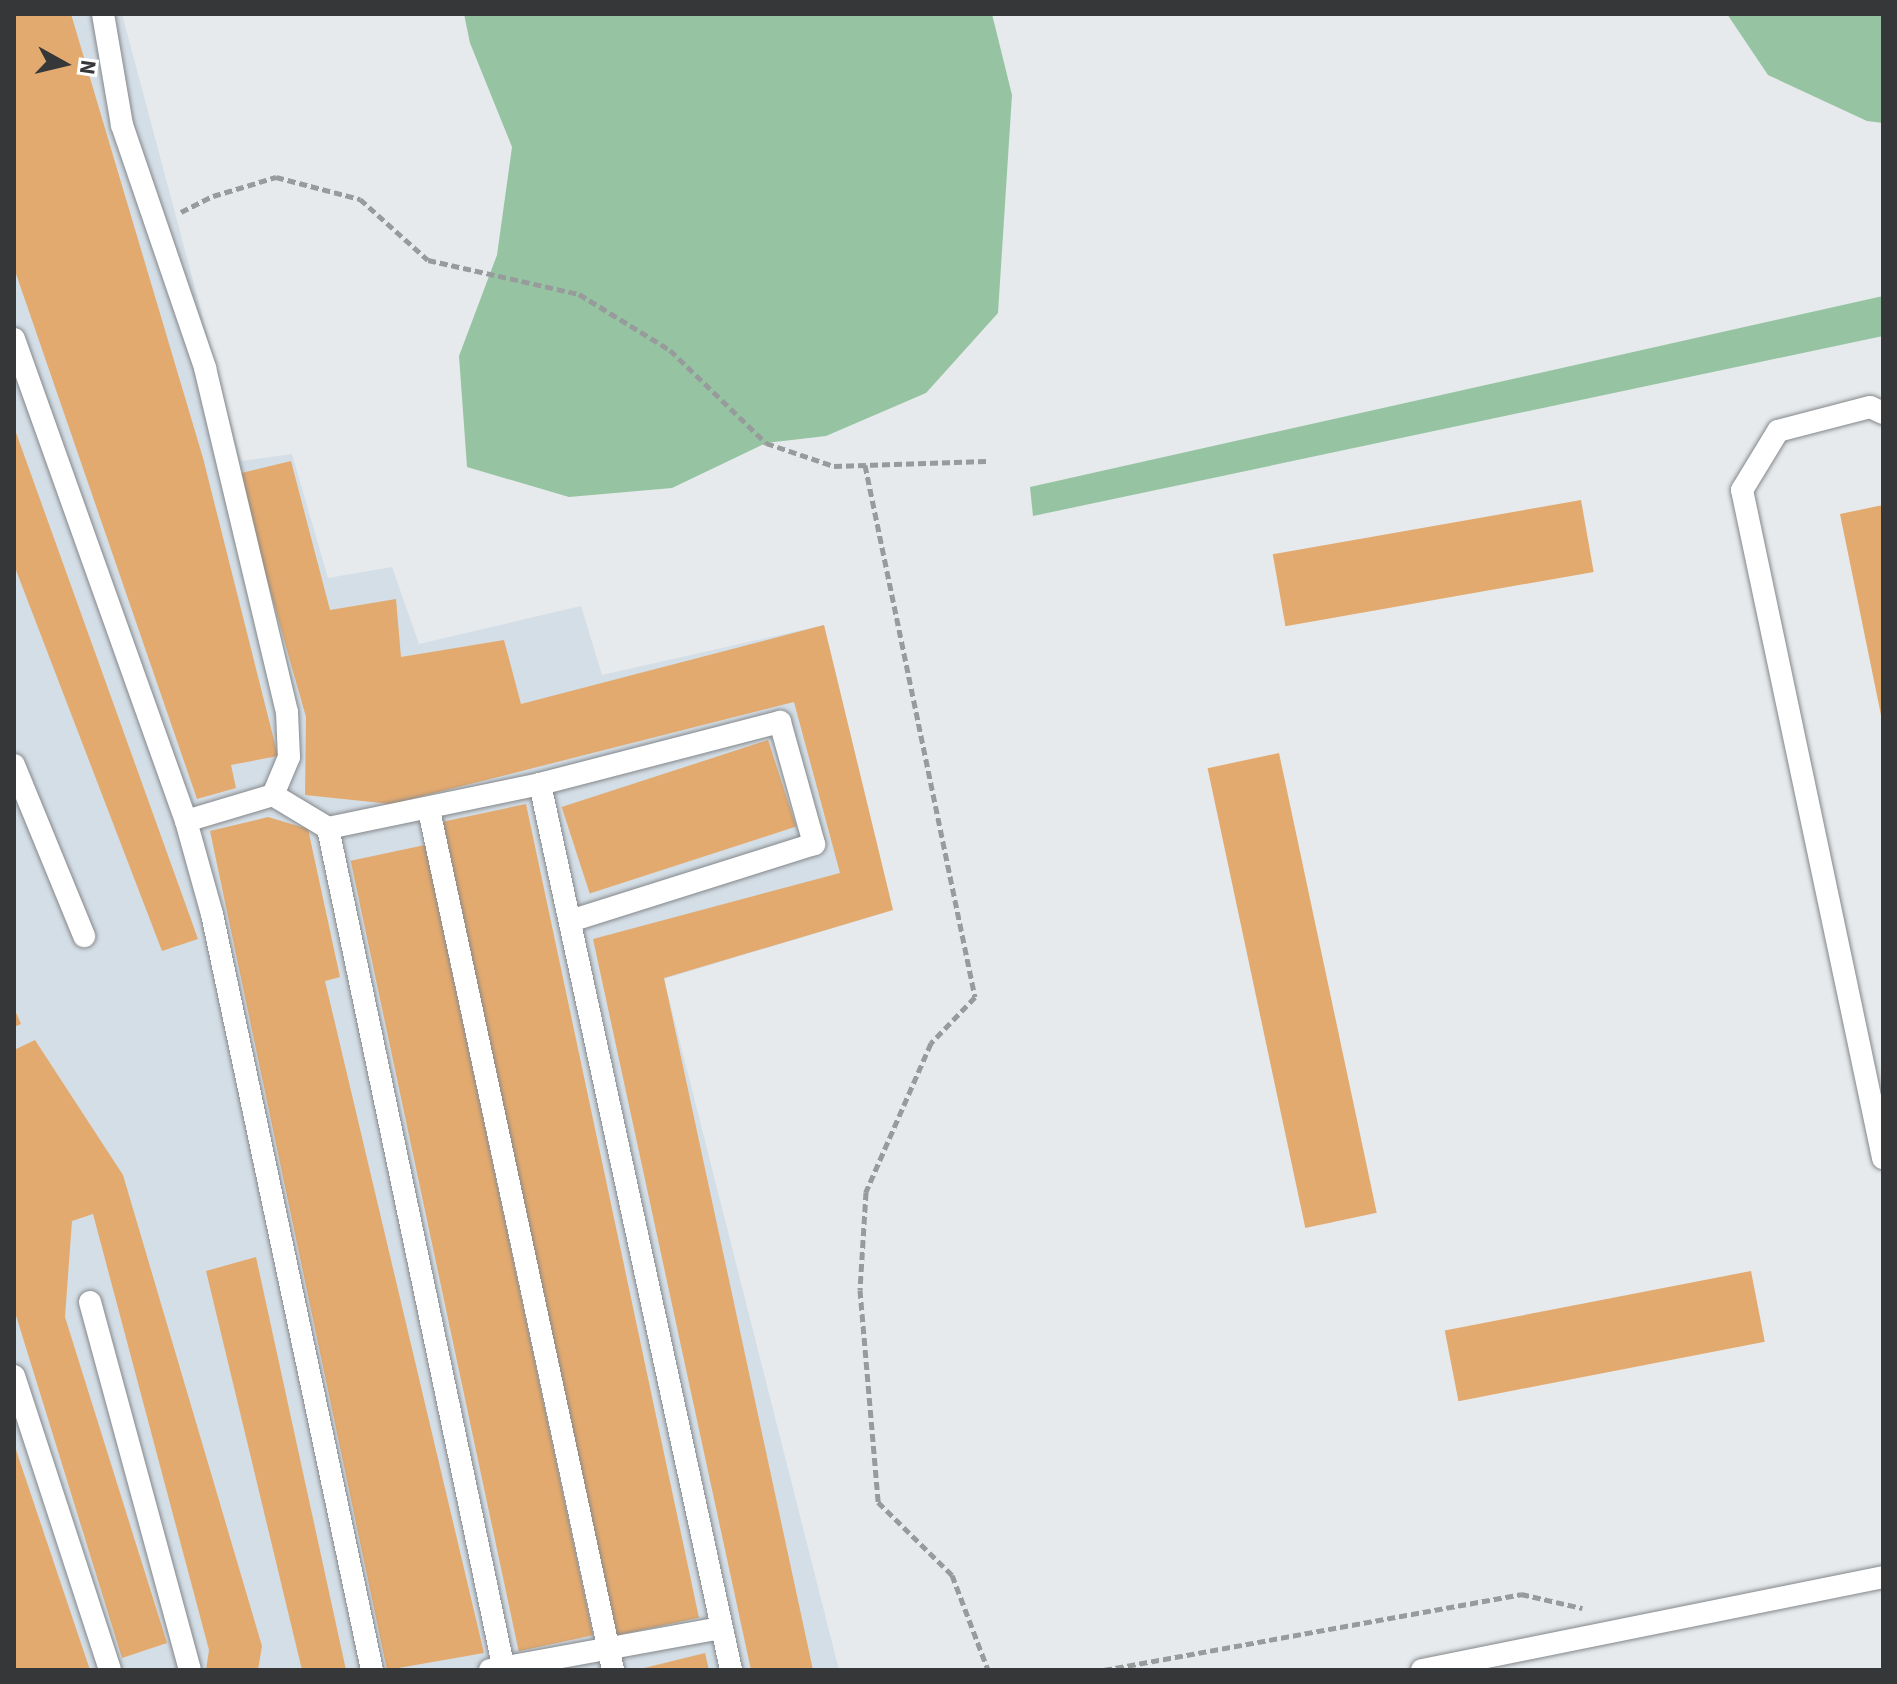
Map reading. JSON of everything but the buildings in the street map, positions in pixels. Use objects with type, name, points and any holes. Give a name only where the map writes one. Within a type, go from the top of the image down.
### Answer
[{"type":"lane","points":[[103,14],[122,125],[159,224],[205,368],[287,712],[289,757],[273,795]]},
{"type":"lane","points":[[14,339],[186,821],[212,914],[372,1670]]},
{"type":"lane","points":[[1883,413],[1870,407],[1778,431],[1742,490],[1880,1123],[1883,1158]]},
{"type":"lane","points":[[186,821],[273,795],[328,828],[429,810],[540,784],[780,722],[814,844],[573,920]]},
{"type":"lane","points":[[14,765],[84,936]]},
{"type":"lane","points":[[540,784],[573,920],[731,1670]]},
{"type":"lane","points":[[429,810],[612,1661]]},
{"type":"lane","points":[[328,828],[499,1669],[612,1661],[720,1628]]},
{"type":"lane","points":[[90,1302],[190,1670]]},
{"type":"lane","points":[[14,1376],[110,1670]]},
{"type":"lane","points":[[1422,1670],[1883,1577]]},
{"type":"path","points":[[159,224],[213,196],[276,177],[360,199],[428,260],[579,294],[670,350],[766,443],[834,466],[986,461]]},
{"type":"path","points":[[865,465],[975,997],[931,1043],[866,1192],[860,1290],[878,1502],[952,1575],[988,1670]]},
{"type":"path","points":[[1104,1670],[1521,1594],[1577,1604],[1620,1630]]},
{"type":"shaded area","points":[[14,14],[122,14],[241,461],[292,454],[328,578],[392,567],[419,644],[581,606],[602,675],[824,625],[893,910],[664,979],[839,1670],[14,1670]]},
{"type":"green space","points":[[464,14],[992,14],[1012,95],[998,313],[926,393],[826,436],[766,443],[672,488],[569,497],[467,467],[459,356],[497,255],[512,147],[470,43]]},
{"type":"green space","points":[[1727,14],[1883,14],[1883,123],[1867,121],[1768,75]]},
{"type":"green space","points":[[1883,296],[1883,336],[1033,516],[1030,487]]}]
